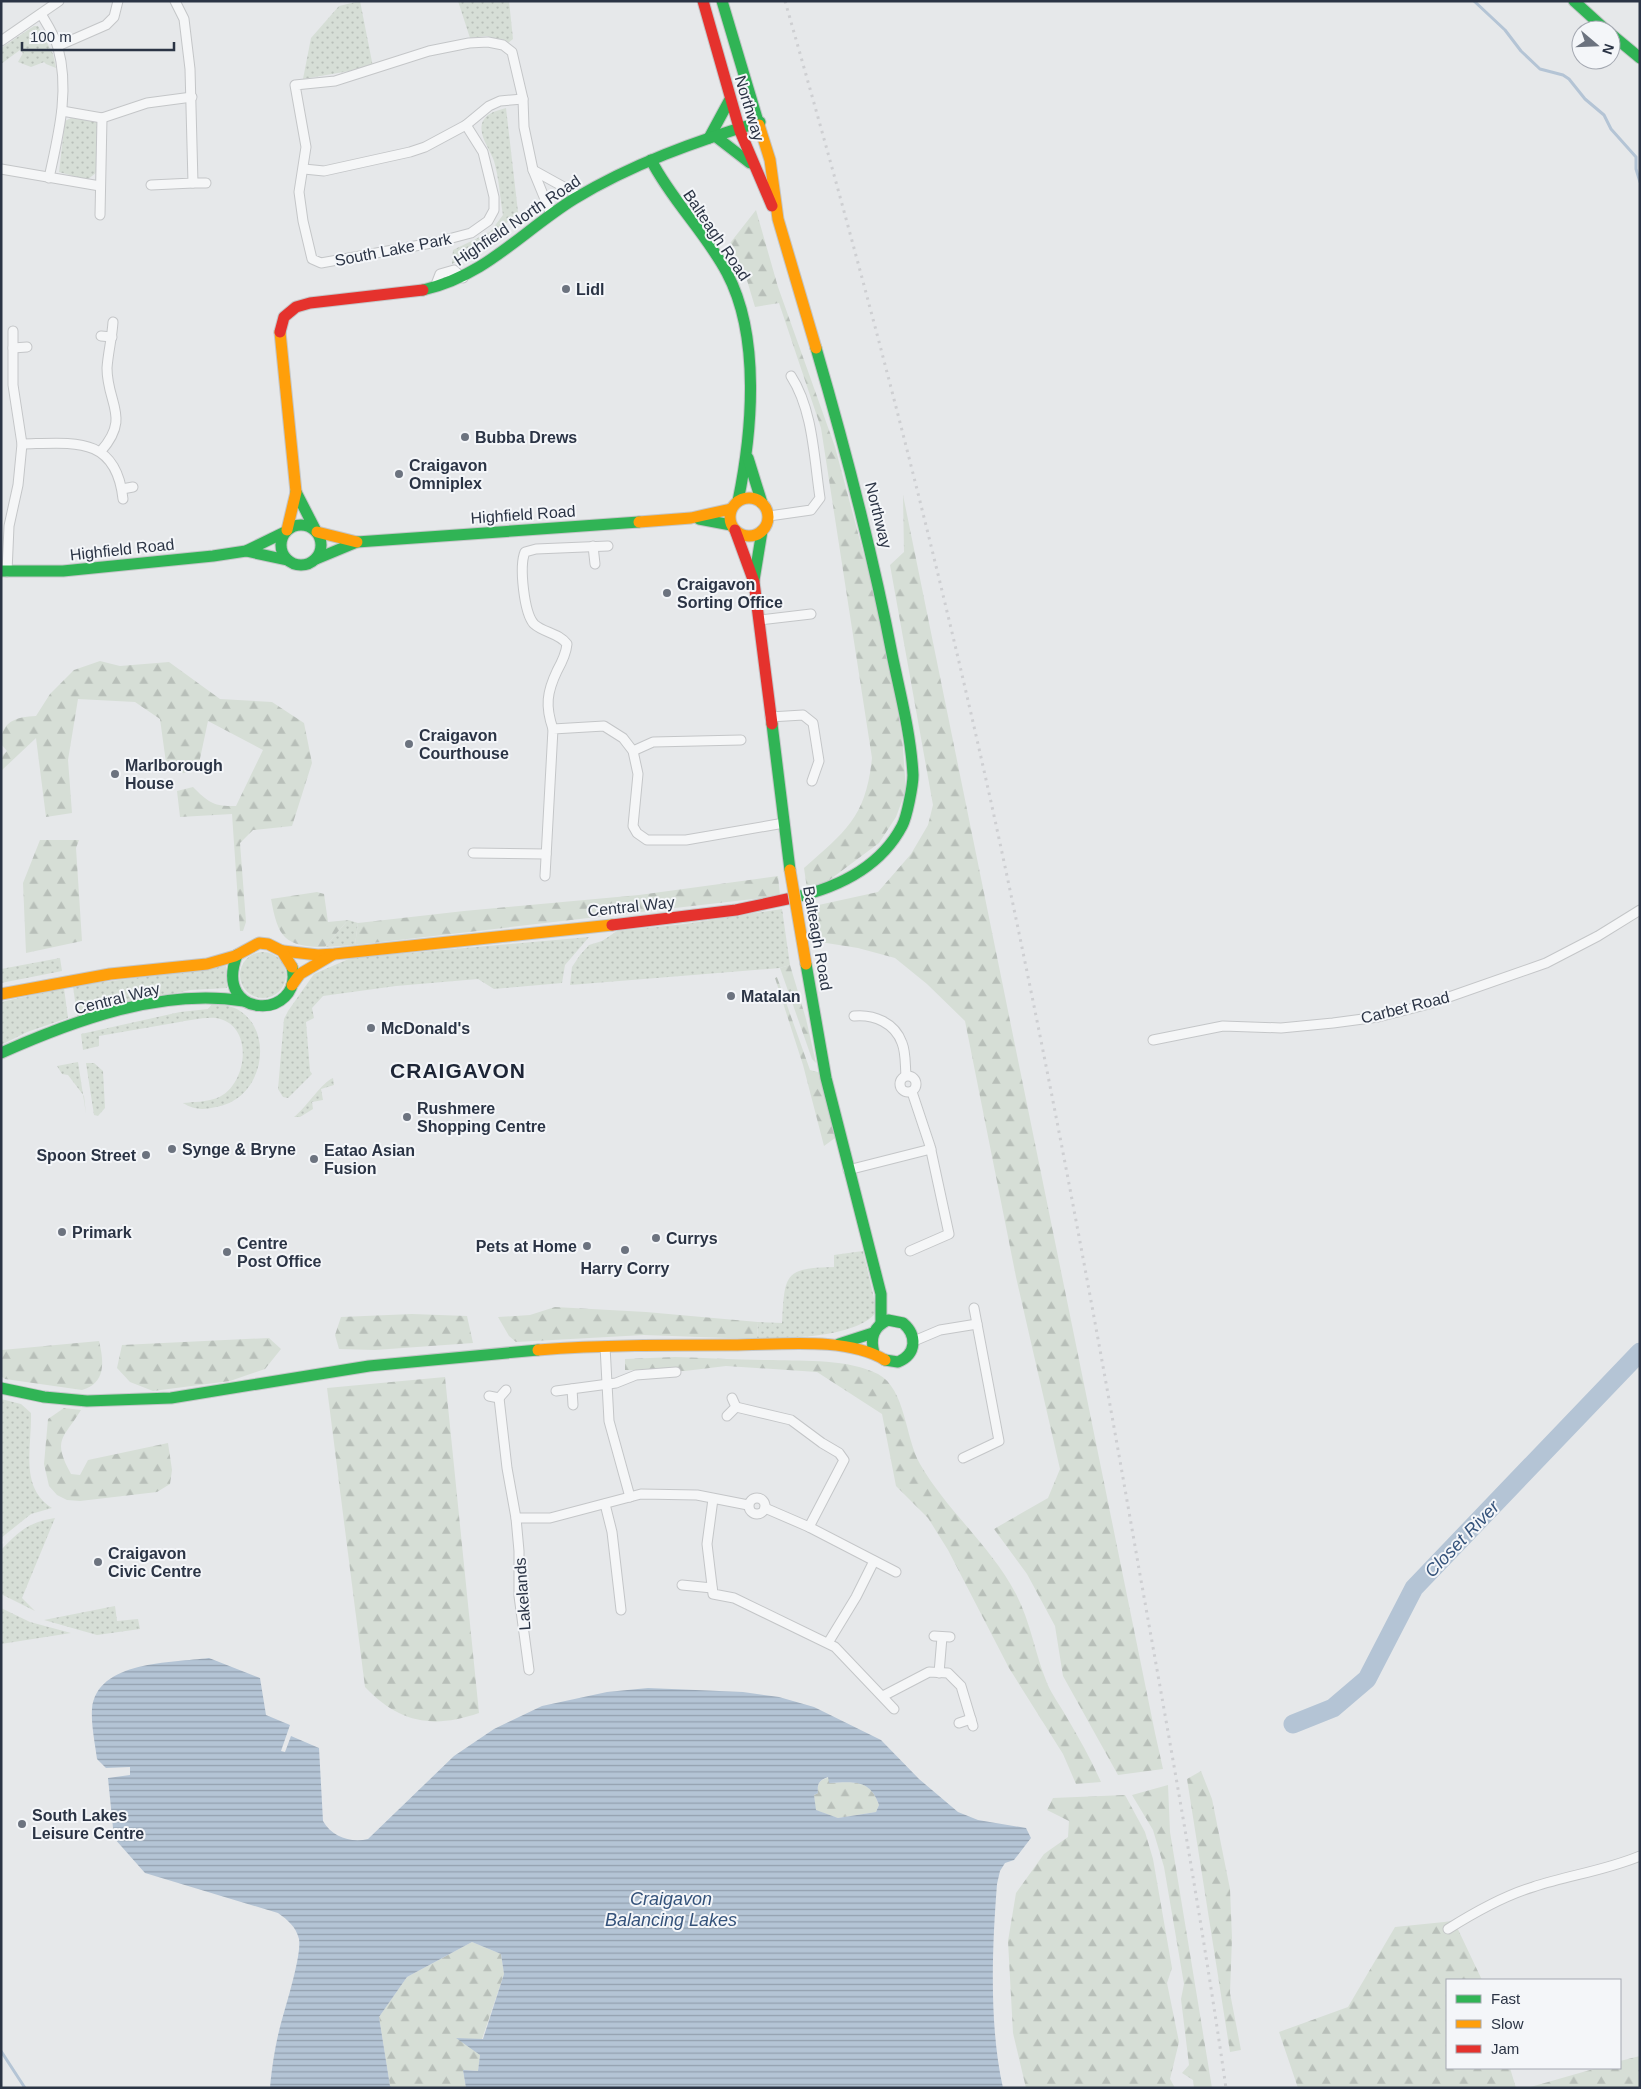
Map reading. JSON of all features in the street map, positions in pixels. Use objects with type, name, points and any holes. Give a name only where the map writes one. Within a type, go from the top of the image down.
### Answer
[{"type":"main road","name":"Northway","points":[[702,1],[729,101],[750,163],[778,219]]},
{"type":"main road","points":[[713,1],[755,123]]},
{"type":"main road","name":"Northway","points":[[722,1],[755,123],[770,160],[778,219],[849,462],[880,588],[909,741],[912,768],[909,803],[903,825]]},
{"type":"main road","points":[[1574,1],[1595,20]]},
{"type":"main road","points":[[1621,42],[1640,58]]},
{"type":"main road","points":[[729,101],[712,137],[750,163]]},
{"type":"main road","name":"Highfield North Road","points":[[286,531],[296,492],[280,338],[280,323],[284,315],[291,309],[314,303],[435,287],[463,278],[483,266],[551,214],[619,174],[712,137],[755,123]]},
{"type":"main road","name":"Balteagh Road","points":[[651,160],[670,194],[727,273],[740,300],[744,315],[749,388],[747,453],[734,505]]},
{"type":"main road","name":"Balteagh Road","points":[[747,453],[762,503]]},
{"type":"main road","name":"Highfield North Road","points":[[296,492],[316,530]]},
{"type":"main road","points":[[750,498],[762,503],[769,516],[762,532],[745,536],[733,527],[734,505],[750,498]]},
{"type":"main road","name":"Highfield Road","points":[[246,551],[302,565],[357,542],[691,518],[734,505]]},
{"type":"main road","name":"Highfield Road","points":[[691,518],[733,527]]},
{"type":"main road","name":"Highfield Road","points":[[4,571],[62,571],[129,566],[246,551],[298,524],[307,525],[316,530],[357,542]]},
{"type":"main road","name":"Balteagh Road","points":[[733,527],[754,582],[790,870],[806,964],[826,1078],[881,1294],[881,1323]]},
{"type":"main road","points":[[316,530],[322,545],[316,559]]},
{"type":"main road","points":[[286,531],[281,546],[287,560]]},
{"type":"main road","name":"Balteagh Road","points":[[754,582],[762,532]]},
{"type":"main road","name":"Central Way","points":[[283,951],[318,955],[334,954],[672,919],[736,910],[811,894],[858,874],[879,859],[903,825]]},
{"type":"main road","points":[[260,943],[283,951],[293,970],[292,985],[283,998],[274,1004],[259,1006],[244,1001],[233,988],[230,980],[232,963],[237,955],[244,948],[260,943]]},
{"type":"main road","name":"Central Way","points":[[292,985],[300,974],[334,954]]},
{"type":"main road","name":"Central Way","points":[[1,994],[100,976],[206,964],[237,955]]},
{"type":"main road","name":"Central Way","points":[[1,1053],[55,1031],[100,1016],[208,995],[244,1001]]},
{"type":"main road","name":"Balteagh Road","points":[[881,1294],[898,1321]]},
{"type":"main road","points":[[834,1346],[872,1333],[881,1323],[889,1320],[898,1321],[909,1328],[914,1341],[912,1350],[906,1358],[898,1362],[889,1363],[881,1360],[874,1353],[871,1340],[872,1333]]},
{"type":"main road","points":[[1,1388],[42,1396],[78,1400],[160,1401],[230,1392],[341,1371],[488,1354],[605,1346],[834,1346],[874,1353]]},
{"type":"street","points":[[1,41],[59,1]]},
{"type":"street","points":[[58,46],[106,25],[114,17],[118,1]]},
{"type":"street","points":[[175,1],[184,18],[192,97],[194,183]]},
{"type":"street","points":[[41,14],[58,46],[64,77],[62,111],[49,178]]},
{"type":"street","name":"South Lake Park","points":[[466,125],[483,152],[494,197],[494,210],[488,220],[471,233],[454,238],[321,263],[312,259],[303,221],[299,192],[306,148],[296,85],[335,81],[429,51],[488,42],[503,45],[512,52],[523,99],[524,127],[532,170],[551,214]]},
{"type":"street","points":[[62,111],[102,118],[147,103],[192,97]]},
{"type":"street","points":[[304,169],[324,171],[410,152],[425,147],[466,125],[489,106],[500,101],[523,99]]},
{"type":"street","points":[[100,215],[102,118]]},
{"type":"street","points":[[1,169],[100,186]]},
{"type":"street","points":[[532,170],[580,196]]},
{"type":"street","points":[[151,185],[206,182]]},
{"type":"street","points":[[101,451],[109,442],[117,426],[116,407],[108,386],[107,366],[112,337],[112,322]]},
{"type":"street","points":[[4,571],[9,526],[18,485],[22,444],[13,386],[13,331]]},
{"type":"street","points":[[101,336],[112,337]]},
{"type":"street","points":[[13,348],[27,347]]},
{"type":"street","points":[[769,516],[811,510],[820,498],[810,431],[799,389],[791,376]]},
{"type":"street","points":[[22,444],[86,445],[101,451],[117,469],[123,499]]},
{"type":"street","points":[[122,489],[132,488]]},
{"type":"street","points":[[593,546],[595,564]]},
{"type":"street","points":[[545,876],[553,729],[546,704],[553,679],[566,652],[567,644],[563,639],[535,625],[528,615],[521,562],[524,552],[536,549],[608,546]]},
{"type":"street","points":[[760,620],[811,614]]},
{"type":"street","points":[[770,717],[796,715],[809,718],[813,723],[819,762],[812,781]]},
{"type":"street","points":[[553,729],[604,726],[623,738],[633,751],[638,774],[633,826],[637,833],[647,840],[686,840],[784,823]]},
{"type":"street","points":[[633,751],[653,742],[741,740]]},
{"type":"street","points":[[473,853],[546,854]]},
{"type":"street","name":"Carbet Road","points":[[1153,1040],[1223,1026],[1281,1028],[1333,1023],[1378,1016],[1429,1004],[1546,963],[1598,936],[1640,910]]},
{"type":"street","points":[[854,1016],[865,1015],[881,1019],[896,1032],[902,1043],[906,1075],[902,1078],[900,1086],[902,1091],[912,1092],[931,1150],[949,1234],[910,1251]]},
{"type":"street","points":[[848,1170],[931,1150]]},
{"type":"street","points":[[963,1458],[999,1441],[974,1308]]},
{"type":"street","points":[[914,1341],[940,1330],[977,1324]]},
{"type":"street","points":[[605,1346],[609,1421],[630,1497]]},
{"type":"street","points":[[556,1391],[606,1385],[636,1375],[676,1372]]},
{"type":"street","points":[[489,1396],[499,1398],[506,1390]]},
{"type":"street","points":[[572,1390],[573,1405]]},
{"type":"street","name":"Lakelands","points":[[499,1398],[507,1468],[516,1518],[519,1551],[519,1596],[529,1670]]},
{"type":"street","points":[[732,1398],[736,1407]]},
{"type":"street","points":[[727,1416],[736,1407]]},
{"type":"street","points":[[736,1407],[791,1420],[839,1453],[844,1460],[809,1527]]},
{"type":"street","points":[[516,1518],[550,1518],[641,1494],[697,1495],[748,1505],[750,1511],[754,1514],[760,1514],[765,1508],[809,1527],[896,1572]]},
{"type":"street","points":[[713,1499],[707,1544],[713,1594],[734,1598],[834,1647],[894,1709]]},
{"type":"street","points":[[605,1504],[612,1532],[621,1610]]},
{"type":"street","points":[[828,1644],[856,1598],[874,1561]]},
{"type":"street","points":[[682,1585],[712,1588]]},
{"type":"street","points":[[939,1672],[942,1637]]},
{"type":"street","points":[[883,1696],[929,1672],[948,1673],[961,1686],[972,1723],[959,1722]]},
{"type":"street","points":[[1448,1929],[1468,1916],[1514,1893],[1593,1873],[1640,1856]]},
{"type":"green space","points":[[360,1],[373,67],[303,79],[311,38],[339,6]]},
{"type":"green space","points":[[458,1],[509,1],[513,39],[508,43],[487,36],[470,38]]},
{"type":"green space","points":[[34,26],[38,26],[53,54],[56,68],[44,62],[31,67],[18,62],[23,53],[20,50],[1,64],[1,48]]},
{"type":"green space","points":[[506,108],[518,212],[476,253],[452,264],[453,250],[490,232],[503,215],[496,167],[483,136],[482,126],[487,116]]},
{"type":"green space","points":[[71,118],[97,120],[100,125],[97,172],[87,180],[59,172],[65,121]]},
{"type":"green space","points":[[756,210],[778,287],[835,447],[882,623],[902,736],[906,790],[896,817],[879,843],[824,884],[807,889],[804,868],[831,844],[852,821],[865,795],[872,758],[821,428],[779,303],[755,307],[743,267],[727,247]]},
{"type":"green space","points":[[903,495],[1163,1769],[1118,1775],[1063,1676],[1055,1626],[1027,1574],[994,1529],[1048,1498],[1060,1469],[1016,1277],[965,1021],[927,984],[895,958],[858,948],[820,942],[814,906],[878,892],[911,854],[928,825],[933,805],[890,565],[904,552]]},
{"type":"green space","points":[[100,661],[120,666],[169,662],[220,699],[272,702],[304,723],[312,763],[292,826],[253,830],[240,843],[246,922],[243,931],[240,931],[232,814],[180,817],[177,791],[193,787],[212,803],[222,806],[236,806],[263,750],[208,721],[198,768],[184,773],[167,770],[160,719],[135,702],[78,699],[68,760],[72,813],[46,817],[36,738],[1,771],[1,757],[7,751],[1,744],[2,736],[7,725],[16,719],[36,716],[50,694],[74,670]]},
{"type":"green space","points":[[40,840],[79,840],[76,848],[82,941],[26,953],[23,883]]},
{"type":"green space","points":[[778,876],[780,896],[355,945],[358,923],[639,895]]},
{"type":"green space","points":[[317,892],[324,894],[328,922],[348,920],[325,947],[300,945],[292,942],[280,931],[271,899]]},
{"type":"green space","points":[[782,909],[790,965],[780,968],[570,985],[572,967],[580,955],[589,945],[602,941],[617,931],[685,924]]},
{"type":"green space","points":[[348,920],[358,923],[355,945],[325,947]]},
{"type":"green space","points":[[589,937],[565,965],[562,983],[494,989],[478,979],[396,986],[323,996],[312,1008],[314,1018],[306,1022],[310,1071],[312,1074],[288,1098],[283,1097],[278,1089],[284,1019],[314,974],[351,958]]},
{"type":"green space","points":[[268,952],[280,958],[285,966],[285,984],[280,992],[272,997],[258,998],[246,992],[241,984],[240,970],[246,958],[254,953]]},
{"type":"green space","points":[[60,958],[62,971],[1,983],[1,969]]},
{"type":"green space","points":[[790,965],[806,1019],[816,1063],[812,1059],[780,968]]},
{"type":"green space","points":[[226,966],[227,988],[190,990],[77,1016],[73,986]]},
{"type":"green space","points":[[777,977],[810,1070],[821,1073],[835,1138],[824,1146],[803,1065],[775,978]]},
{"type":"green space","points":[[64,988],[68,1018],[27,1032],[1,1045],[1,1002]]},
{"type":"green space","points":[[212,1004],[233,1007],[248,1018],[257,1033],[260,1051],[257,1069],[249,1086],[235,1100],[216,1107],[199,1109],[183,1103],[217,1098],[227,1091],[235,1081],[241,1069],[242,1043],[237,1031],[229,1023],[216,1018],[200,1019],[99,1036],[99,1046],[83,1050],[81,1034],[180,1012],[208,1009]]},
{"type":"green space","points":[[78,1062],[83,1095],[68,1075],[62,1074],[57,1066]]},
{"type":"green space","points":[[86,1063],[94,1063],[103,1071],[105,1108],[98,1116],[94,1115]]},
{"type":"green space","points":[[333,1078],[334,1085],[321,1089],[323,1100],[312,1102],[313,1109],[300,1117],[294,1117],[324,1084]]},
{"type":"green space","points":[[863,1251],[877,1311],[868,1320],[855,1327],[822,1335],[757,1339],[758,1322],[782,1323],[784,1294],[790,1277],[805,1269],[834,1267],[834,1255]]},
{"type":"green space","points":[[555,1307],[646,1312],[758,1322],[757,1339],[644,1335],[516,1342],[509,1336],[498,1317],[530,1315]]},
{"type":"green space","points":[[412,1314],[467,1316],[473,1343],[375,1350],[339,1349],[335,1335],[341,1317]]},
{"type":"green space","points":[[269,1338],[281,1349],[265,1369],[230,1381],[153,1391],[130,1382],[117,1368],[122,1345]]},
{"type":"green space","points":[[99,1341],[102,1364],[99,1377],[90,1387],[82,1390],[5,1379],[1,1376],[2,1350]]},
{"type":"green space","points":[[675,1357],[840,1363],[866,1369],[878,1374],[887,1381],[900,1402],[911,1441],[920,1464],[943,1497],[994,1560],[1016,1594],[1051,1692],[1085,1749],[1101,1782],[1076,1784],[1063,1754],[1009,1668],[948,1550],[928,1518],[896,1486],[882,1414],[817,1372],[726,1366],[685,1371],[625,1370],[625,1359]]},
{"type":"green space","points":[[445,1377],[479,1713],[447,1721],[432,1721],[418,1720],[404,1715],[378,1699],[365,1687],[327,1388]]},
{"type":"green space","points":[[1,1399],[21,1404],[31,1413],[29,1465],[31,1478],[35,1489],[42,1499],[52,1508],[31,1514],[1,1538]]},
{"type":"green space","points":[[64,1408],[81,1410],[65,1434],[61,1446],[65,1462],[71,1474],[80,1475],[88,1460],[168,1443],[172,1470],[170,1484],[157,1492],[80,1501],[67,1500],[57,1495],[49,1486],[44,1464],[48,1419]]},
{"type":"green space","points":[[55,1518],[22,1598],[35,1611],[1,1594],[1,1550],[25,1528],[38,1522]]},
{"type":"green space","points":[[115,1606],[117,1621],[138,1619],[140,1629],[97,1635],[44,1620]]},
{"type":"green space","points":[[1,1608],[30,1622],[71,1633],[1,1644]]},
{"type":"green space","points":[[1201,1771],[1212,1799],[1230,1889],[1232,1938],[1230,1993],[1241,2050],[1230,2052],[1187,1779]]},
{"type":"green space","points":[[829,1777],[830,1783],[853,1782],[866,1786],[871,1790],[879,1805],[876,1812],[838,1818],[815,1810],[814,1795],[818,1793],[820,1782]]},
{"type":"green space","points":[[1168,1785],[1170,1832],[1212,2088],[1194,2088],[1193,2080],[1182,2073],[1189,2065],[1181,1999],[1184,1984],[1164,1867],[1153,1830],[1132,1795]]},
{"type":"green space","points":[[1125,1795],[1145,1832],[1153,1859],[1172,1968],[1167,1983],[1179,2042],[1170,2079],[1175,2088],[1026,2088],[1013,2033],[1008,1941],[1016,1893],[1044,1854],[1068,1837],[1069,1821],[1047,1810],[1053,1798]]},
{"type":"green space","points":[[1454,1921],[1482,1979],[1446,1979],[1446,2069],[1510,2069],[1516,2088],[1298,2088],[1279,2032],[1348,2007],[1395,1927]]},
{"type":"green space","points":[[472,1942],[501,1954],[504,1974],[482,2039],[478,2071],[463,2070],[466,2088],[393,2088],[390,2086],[379,2017],[407,1977]]},
{"type":"green space","points":[[1640,2056],[1640,2088],[1527,2088],[1594,2069],[1621,2069],[1621,2061]]},
{"type":"water","name":"Craigavon Balancing Lakes","points":[[209,1658],[260,1678],[266,1715],[290,1725],[281,1751],[285,1752],[291,1736],[319,1748],[323,1821],[331,1831],[342,1838],[355,1840],[368,1839],[454,1756],[494,1729],[542,1706],[607,1692],[648,1688],[743,1692],[779,1697],[814,1707],[881,1740],[919,1779],[958,1812],[978,1820],[1026,1828],[1031,1838],[1014,1860],[1005,1863],[1000,1871],[997,1884],[993,1987],[995,2039],[1003,2088],[466,2088],[463,2070],[478,2071],[480,2055],[456,2038],[483,2039],[504,1974],[501,1954],[472,1942],[407,1977],[379,2017],[390,2086],[393,2088],[270,2088],[280,2027],[298,1957],[299,1939],[294,1927],[278,1913],[145,1873],[114,1838],[108,1778],[130,1775],[130,1767],[106,1768],[97,1759],[92,1709],[97,1693],[107,1681],[121,1673],[138,1667],[157,1663]],"holes":[[[828,1777],[829,1783],[853,1782],[865,1786],[871,1790],[879,1805],[876,1812],[838,1818],[816,1810],[814,1795],[818,1793],[819,1783]]]},
{"type":"waterway","points":[[1474,1],[1505,30],[1521,51],[1540,69],[1563,75],[1569,79],[1585,99],[1604,115],[1611,129],[1636,157],[1636,169],[1640,182]]},
{"type":"waterway","name":"Closet River","points":[[1293,1724],[1333,1708],[1367,1679],[1414,1588],[1640,1352]]},
{"type":"waterway","points":[[1,2051],[25,2088]]},
{"type":"railway","points":[[785,1],[842,202],[895,404],[946,607],[993,811],[1052,1095],[1105,1379],[1185,1828],[1226,2088]]},
{"type":"traffic: fast","points":[[722,1],[759,125]]},
{"type":"traffic: fast","points":[[1574,1],[1595,20]]},
{"type":"traffic: fast","points":[[1621,42],[1640,58]]},
{"type":"traffic: fast","points":[[709,138],[729,101]]},
{"type":"traffic: fast","points":[[423,290],[446,283],[485,263],[555,212],[596,186],[641,164],[688,145],[760,122]]},
{"type":"traffic: fast","points":[[715,136],[750,163]]},
{"type":"traffic: fast","points":[[651,160],[659,175],[719,258],[738,298],[745,326],[749,355],[750,386],[747,446],[738,501]]},
{"type":"traffic: fast","points":[[792,898],[841,882],[856,874],[882,854],[893,841],[904,822],[913,775],[905,717],[877,581],[848,464],[816,348]]},
{"type":"traffic: fast","points":[[748,458],[762,503]]},
{"type":"traffic: fast","points":[[296,492],[315,529]]},
{"type":"traffic: fast","points":[[699,519],[731,525]]},
{"type":"traffic: fast","points":[[316,559],[357,542],[639,522]]},
{"type":"traffic: fast","points":[[305,525],[312,528],[318,534],[321,545],[320,553],[312,562],[305,565],[297,565],[290,562],[282,553],[281,541],[284,534],[293,526],[305,525]]},
{"type":"traffic: fast","points":[[754,580],[762,531]]},
{"type":"traffic: fast","points":[[1,571],[63,571],[213,556],[246,551],[285,532]]},
{"type":"traffic: fast","points":[[246,551],[287,560]]},
{"type":"traffic: fast","points":[[772,724],[790,870]]},
{"type":"traffic: fast","points":[[237,955],[233,977],[237,992],[247,1002],[260,1006],[273,1004],[285,997],[292,984],[292,967]]},
{"type":"traffic: fast","points":[[806,964],[826,1078],[881,1294],[881,1323]]},
{"type":"traffic: fast","points":[[1,1053],[59,1029],[120,1010],[151,1003],[213,998],[244,1001]]},
{"type":"traffic: fast","points":[[874,1353],[872,1342],[879,1326],[888,1320],[903,1323],[911,1333],[913,1339],[912,1349],[904,1359],[898,1362],[885,1360]]},
{"type":"traffic: fast","points":[[839,1344],[873,1333]]},
{"type":"traffic: fast","points":[[1,1388],[44,1397],[87,1401],[171,1398],[369,1366],[538,1350]]},
{"type":"traffic: slow","points":[[759,125],[770,160],[778,219],[816,348]]},
{"type":"traffic: slow","points":[[280,332],[296,492],[287,530]]},
{"type":"traffic: slow","points":[[749,498],[763,503],[768,517],[763,531],[749,536],[735,531],[730,517],[735,503],[749,498]]},
{"type":"traffic: slow","points":[[639,522],[691,518],[731,509]]},
{"type":"traffic: slow","points":[[317,532],[357,542]]},
{"type":"traffic: slow","points":[[790,870],[806,964]]},
{"type":"traffic: slow","points":[[283,951],[318,955],[334,954],[612,925]]},
{"type":"traffic: slow","points":[[1,994],[110,974],[207,964],[235,956],[259,943],[268,944],[282,951],[292,967]]},
{"type":"traffic: slow","points":[[292,985],[300,974],[332,955]]},
{"type":"traffic: slow","points":[[538,1350],[586,1347],[790,1343],[851,1348],[869,1352],[885,1360]]},
{"type":"traffic: jam","points":[[703,1],[740,131],[772,206]]},
{"type":"traffic: jam","points":[[280,332],[284,317],[296,307],[310,303],[423,290]]},
{"type":"traffic: jam","points":[[735,530],[754,582],[772,724]]},
{"type":"traffic: jam","points":[[612,925],[736,910],[792,898]]},
{"type":"place","name":"Lidl","points":[[566,289]]},
{"type":"place","name":"Bubba Drews","points":[[465,437]]},
{"type":"place","name":"Craigavon Omniplex","points":[[399,474]]},
{"type":"place","name":"Craigavon Sorting Office","points":[[667,593]]},
{"type":"place","name":"Craigavon Courthouse","points":[[409,744]]},
{"type":"place","name":"Marlborough House","points":[[115,774]]},
{"type":"place","name":"Matalan","points":[[731,996]]},
{"type":"place","name":"McDonald's","points":[[371,1028]]},
{"type":"place","name":"Rushmere Shopping Centre","points":[[407,1117]]},
{"type":"place","name":"Synge & Bryne","points":[[172,1149]]},
{"type":"place","name":"Spoon Street","points":[[146,1155]]},
{"type":"place","name":"Eatao Asian Fusion","points":[[314,1159]]},
{"type":"place","name":"Primark","points":[[62,1232]]},
{"type":"place","name":"Currys","points":[[656,1238]]},
{"type":"place","name":"Pets at Home","points":[[587,1246]]},
{"type":"place","name":"Harry Corry","points":[[625,1250]]},
{"type":"place","name":"Centre Post Office","points":[[227,1252]]},
{"type":"place","name":"Craigavon Civic Centre","points":[[98,1562]]},
{"type":"place","name":"South Lakes Leisure Centre","points":[[22,1824]]},
{"type":"district","name":"CRAIGAVON","points":[[458,1071]]}]
